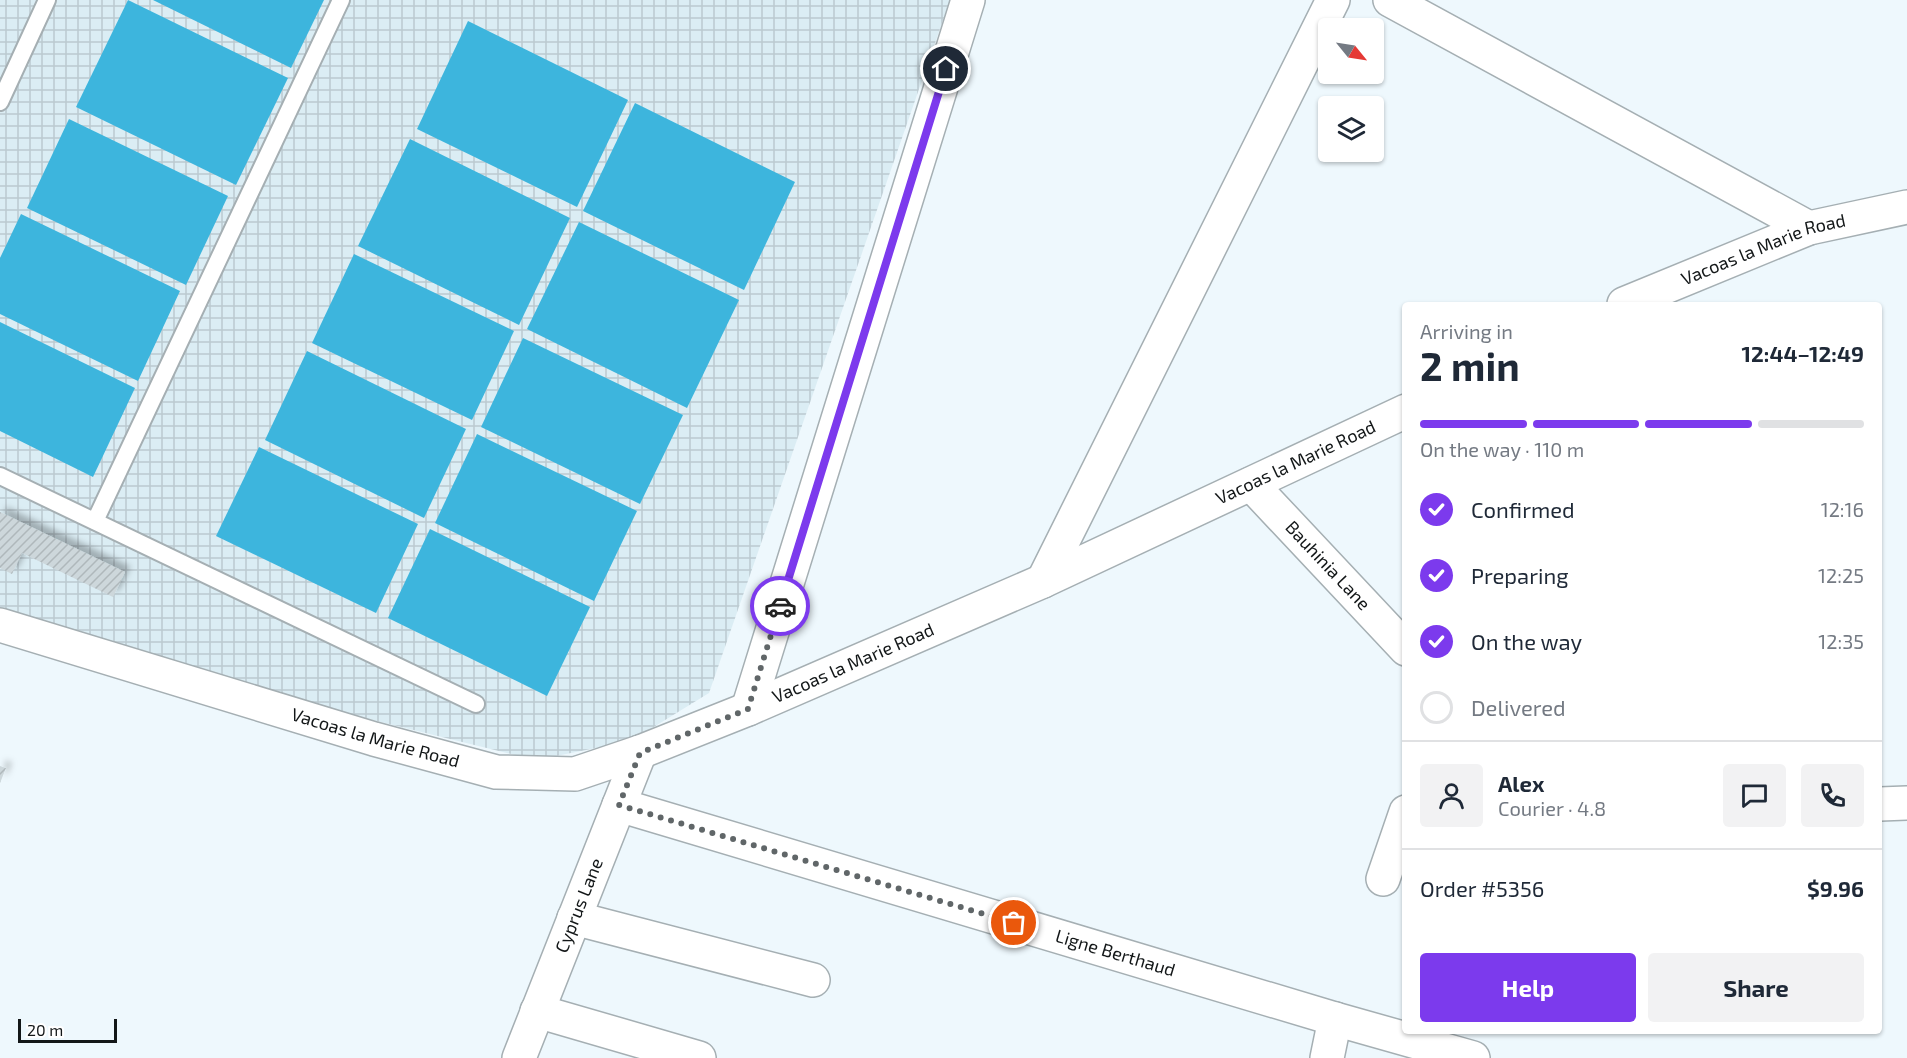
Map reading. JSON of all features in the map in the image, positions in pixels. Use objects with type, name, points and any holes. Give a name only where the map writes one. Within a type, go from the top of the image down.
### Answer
[{"type":"street","points":[[748,709],[968,0]]},
{"type":"street","points":[[1043,581],[1333,0]]},
{"type":"street","points":[[1390,0],[1809,228]]},
{"type":"street","name":"Vacoas la Marie Road","points":[[1629,302],[1809,228],[1907,207]]},
{"type":"street","name":"Vacoas la Marie Road","points":[[0,625],[374,739],[496,772],[575,774],[640,753],[748,709],[1043,581],[1402,413]]},
{"type":"street","name":"Bauhinia Lane","points":[[1251,484],[1402,645]]},
{"type":"street","name":"Cyprus Lane","points":[[519,1058],[640,753]]},
{"type":"street","points":[[1882,804],[1907,803]]},
{"type":"street","name":"Ligne Berthaud","points":[[619,805],[1335,1019],[1473,1058]]},
{"type":"street","points":[[1383,879],[1402,824]]},
{"type":"street","points":[[574,918],[813,980]]},
{"type":"street","points":[[537,1011],[699,1058]]},
{"type":"street","points":[[1326,1058],[1335,1019]]},
{"type":"lane","points":[[0,102],[47,0]]},
{"type":"lane","points":[[95,521],[341,0]]},
{"type":"lane","points":[[0,476],[476,704]]},
{"type":"shaded area","points":[[0,0],[950,0],[709,693],[631,741],[536,760],[332,710],[0,614]]},
{"type":"water","points":[[128,0],[288,78],[236,185],[76,107]]},
{"type":"water","points":[[153,0],[324,0],[291,68]]},
{"type":"water","points":[[468,21],[628,100],[577,207],[417,129]]},
{"type":"water","points":[[635,103],[795,182],[744,290],[583,211]]},
{"type":"water","points":[[69,119],[228,196],[186,285],[27,208]]},
{"type":"water","points":[[410,139],[570,218],[519,325],[358,246]]},
{"type":"water","points":[[21,214],[180,291],[138,381],[0,314],[0,258]]},
{"type":"water","points":[[579,222],[739,300],[687,408],[527,329]]},
{"type":"water","points":[[354,254],[514,331],[472,420],[312,343]]},
{"type":"water","points":[[0,322],[135,388],[93,477],[0,431]]},
{"type":"water","points":[[523,338],[683,415],[640,504],[481,427]]},
{"type":"water","points":[[307,351],[466,429],[424,518],[265,440]]},
{"type":"water","points":[[477,434],[637,511],[594,601],[435,523]]},
{"type":"water","points":[[259,447],[418,524],[376,613],[216,536]]},
{"type":"water","points":[[430,529],[590,607],[547,696],[388,618]]},
{"type":"building","points":[[0,512],[125,572],[113,597],[22,553],[12,574],[0,568]]},
{"type":"building","points":[[0,766],[6,768],[0,783]]},
{"type":"way so far","points":[[780,606],[748,709],[640,753],[619,805],[1014,923]]},
{"type":"route","points":[[780,606],[946,69]]}]
